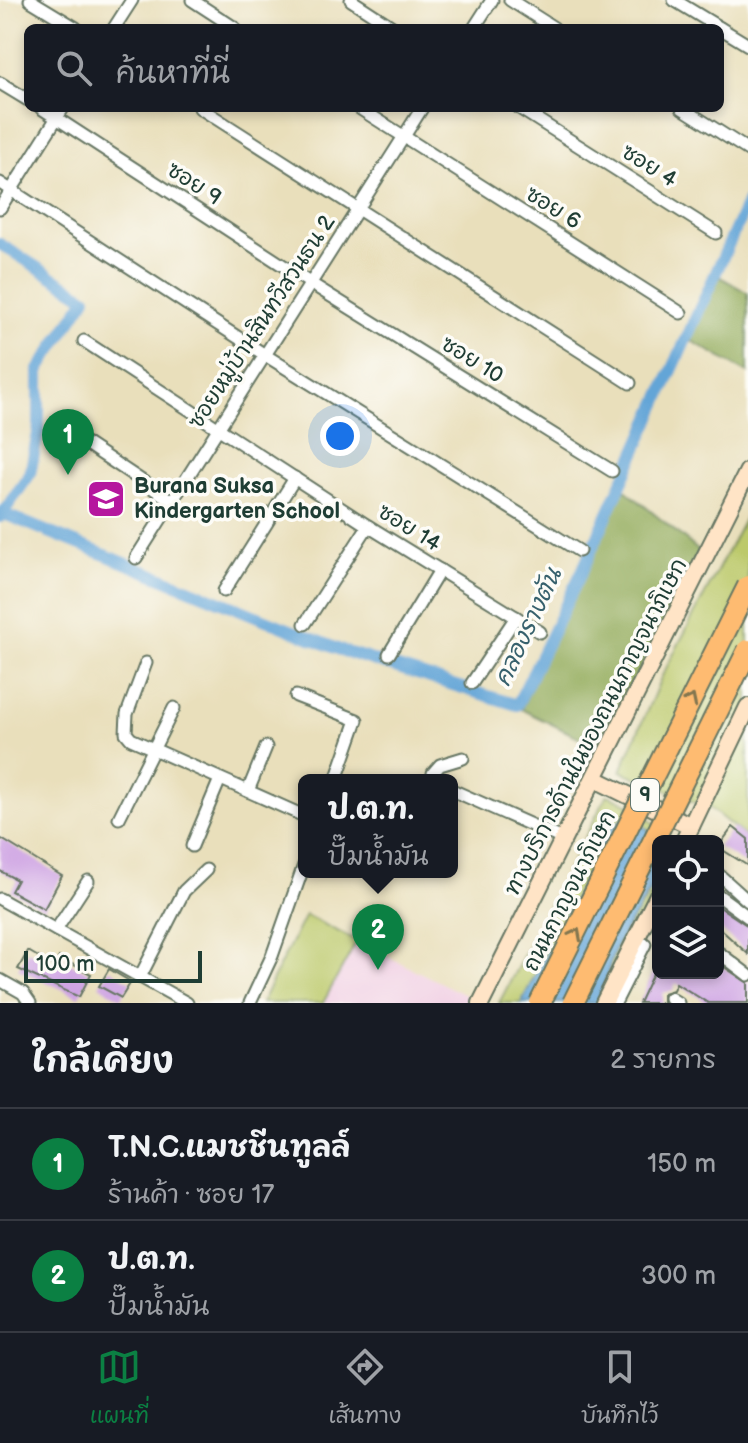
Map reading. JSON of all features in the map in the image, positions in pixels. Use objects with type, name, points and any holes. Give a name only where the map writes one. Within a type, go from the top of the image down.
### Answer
[{"type":"highway","name":"ถนนกาญจนาภิเษก","points":[[540,1003],[748,586]]},
{"type":"highway","name":"9","points":[[573,1003],[748,650]]},
{"type":"main road","name":"ทางบริการด้านในของถนนกาญจนาภิเษก","points":[[481,1003],[744,490],[748,471]]},
{"type":"main road","points":[[687,835],[748,707]]},
{"type":"main road","points":[[595,779],[683,835]]},
{"type":"main road","points":[[604,1003],[652,907]]},
{"type":"street","points":[[30,0],[69,24]]},
{"type":"street","points":[[117,24],[132,0]]},
{"type":"street","points":[[192,0],[229,24]]},
{"type":"street","points":[[351,0],[388,24]]},
{"type":"street","points":[[477,24],[492,0]]},
{"type":"street","points":[[510,0],[548,24]]},
{"type":"street","points":[[674,0],[713,24]]},
{"type":"street","points":[[724,30],[748,45]]},
{"type":"street","points":[[0,83],[24,98]]},
{"type":"street","points":[[206,112],[630,383]]},
{"type":"street","name":"ซอย 6","points":[[365,112],[681,313]]},
{"type":"street","name":"ซอยหมู่บ้านสินทวีสวนธน 2","points":[[136,558],[420,112]]},
{"type":"street","name":"ซอย 4","points":[[525,112],[716,233]]},
{"type":"street","points":[[688,112],[748,150]]},
{"type":"street","points":[[0,208],[60,113]]},
{"type":"street","name":"ซอย 9","points":[[60,113],[310,283]]},
{"type":"street","points":[[0,183],[265,355],[579,551]]},
{"type":"street","name":"ซอย 10","points":[[310,283],[612,471]]},
{"type":"street","name":"ซอย 14","points":[[84,341],[368,526],[540,632]]},
{"type":"street","points":[[64,429],[172,501]]},
{"type":"street","points":[[224,591],[295,478]]},
{"type":"street","points":[[305,624],[368,526]]},
{"type":"street","points":[[389,654],[440,570]]},
{"type":"street","points":[[472,683],[516,617]]},
{"type":"street","points":[[146,663],[125,726],[131,739],[298,813]]},
{"type":"street","points":[[296,696],[357,720],[338,774]]},
{"type":"street","points":[[119,818],[151,748],[174,708]]},
{"type":"street","points":[[248,791],[266,747]]},
{"type":"street","points":[[433,774],[440,765],[463,758]]},
{"type":"street","points":[[192,846],[220,779]]},
{"type":"street","points":[[458,793],[565,840]]},
{"type":"street","points":[[140,977],[184,891],[206,870]]},
{"type":"street","points":[[250,1003],[272,956],[299,878]]},
{"type":"street","points":[[724,879],[748,901]]},
{"type":"street","points":[[56,930],[88,881]]},
{"type":"street","points":[[0,899],[187,1003]]},
{"type":"street","points":[[724,899],[748,917]]},
{"type":"street","points":[[615,1003],[645,944]]},
{"type":"street","points":[[724,957],[748,975]]},
{"type":"street","points":[[0,980],[23,993],[30,1003]]},
{"type":"shaded area","points":[[357,941],[473,999],[471,1003],[323,1003]]},
{"type":"green space","points":[[719,276],[748,293],[748,373],[690,340]]},
{"type":"green space","points":[[623,488],[699,551],[600,748],[521,709]]},
{"type":"green space","points":[[748,512],[748,839],[711,809],[621,771],[662,676]]},
{"type":"green space","points":[[607,795],[642,813],[665,835],[652,835],[652,925],[639,943],[609,1003],[499,1003]]},
{"type":"green space","points":[[305,915],[357,941],[323,1003],[261,1003]]},
{"type":"water","points":[[627,814],[648,830],[652,836],[652,887],[615,950],[597,1003],[521,1003],[608,831]]},
{"type":"building","points":[[733,827],[748,839],[748,866],[724,851],[724,839]]},
{"type":"building","points":[[0,838],[62,876],[44,909],[11,891],[17,880],[0,871]]},
{"type":"building","points":[[724,910],[748,926],[748,954],[724,932]]},
{"type":"building","points":[[28,951],[54,966],[59,957],[91,974],[79,997],[18,969]]},
{"type":"building","points":[[724,967],[748,983],[748,1003],[708,1003],[676,983],[673,990],[663,993],[663,1003],[639,1003],[652,975],[652,979],[724,979]]},
{"type":"building","points":[[109,969],[131,982],[121,998],[99,986]]},
{"type":"waterway","name":"คลองรางตัน","points":[[4,514],[340,650],[517,705],[583,569],[748,201]]},
{"type":"waterway","points":[[0,244],[86,298],[39,370],[39,428],[30,474],[0,517]]},
{"type":"place","name":"T.N.C.แมชชีนทูลล์","points":[[68,475]]},
{"type":"place","name":"Burana Suksa Kindergarten School","points":[[106,499]]},
{"type":"place","name":"ป.ต.ท.","points":[[378,970]]}]
